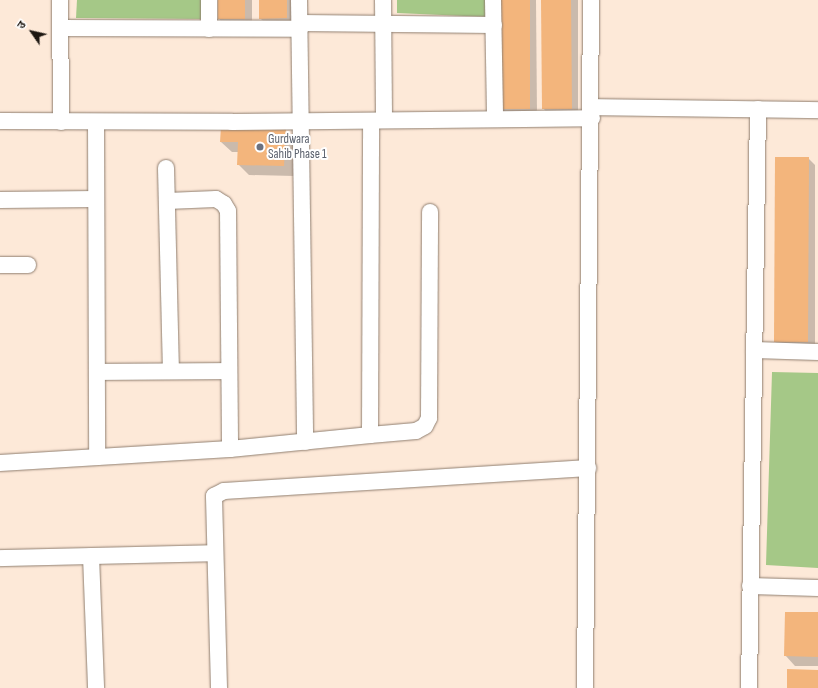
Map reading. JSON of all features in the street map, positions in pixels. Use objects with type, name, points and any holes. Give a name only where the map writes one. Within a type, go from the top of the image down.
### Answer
[{"type":"street","points":[[60,0],[61,122]]},
{"type":"street","points":[[209,29],[210,0]]},
{"type":"street","points":[[299,0],[302,122],[305,442]]},
{"type":"street","points":[[370,435],[378,120],[383,0]]},
{"type":"street","points":[[493,0],[495,119]]},
{"type":"street","points":[[585,688],[592,113],[591,0]]},
{"type":"street","points":[[60,28],[209,29],[383,24],[494,26]]},
{"type":"street","points":[[749,688],[758,109]]},
{"type":"street","points":[[0,121],[302,122],[495,119],[592,113],[758,109],[818,110]]},
{"type":"street","points":[[96,122],[97,457]]},
{"type":"street","points":[[166,168],[171,371]]},
{"type":"street","points":[[0,200],[96,199]]},
{"type":"street","points":[[166,201],[216,200],[224,204],[228,210],[230,449]]},
{"type":"street","points":[[0,463],[230,449],[416,431],[425,426],[429,418],[430,212]]},
{"type":"street","points":[[0,265],[28,265]]},
{"type":"street","points":[[754,350],[818,352]]},
{"type":"street","points":[[97,372],[229,371]]},
{"type":"street","points":[[219,688],[214,496],[224,491],[588,468]]},
{"type":"street","points":[[0,558],[215,553]]},
{"type":"street","points":[[91,556],[96,688]]},
{"type":"street","points":[[750,586],[818,588]]},
{"type":"green space","points":[[77,0],[206,0],[206,19],[76,18]]},
{"type":"green space","points":[[397,0],[487,0],[487,17],[397,13]]},
{"type":"green space","points":[[772,372],[818,373],[818,568],[766,565]]},
{"type":"building","points":[[218,0],[245,0],[245,19],[218,19]]},
{"type":"building","points":[[259,0],[287,0],[287,18],[259,19]]},
{"type":"building","points":[[500,0],[530,0],[530,109],[500,109]]},
{"type":"building","points":[[541,0],[571,0],[572,109],[542,109]]},
{"type":"building","points":[[221,127],[286,129],[284,166],[237,165],[238,142],[220,142]]},
{"type":"building","points":[[775,157],[809,157],[808,342],[774,342]]},
{"type":"building","points":[[785,612],[818,612],[818,657],[784,656]]},
{"type":"building","points":[[787,669],[818,670],[818,688],[787,688]]},
{"type":"place","name":"Gurdwara Sahib Phase 1","points":[[260,147]]}]
